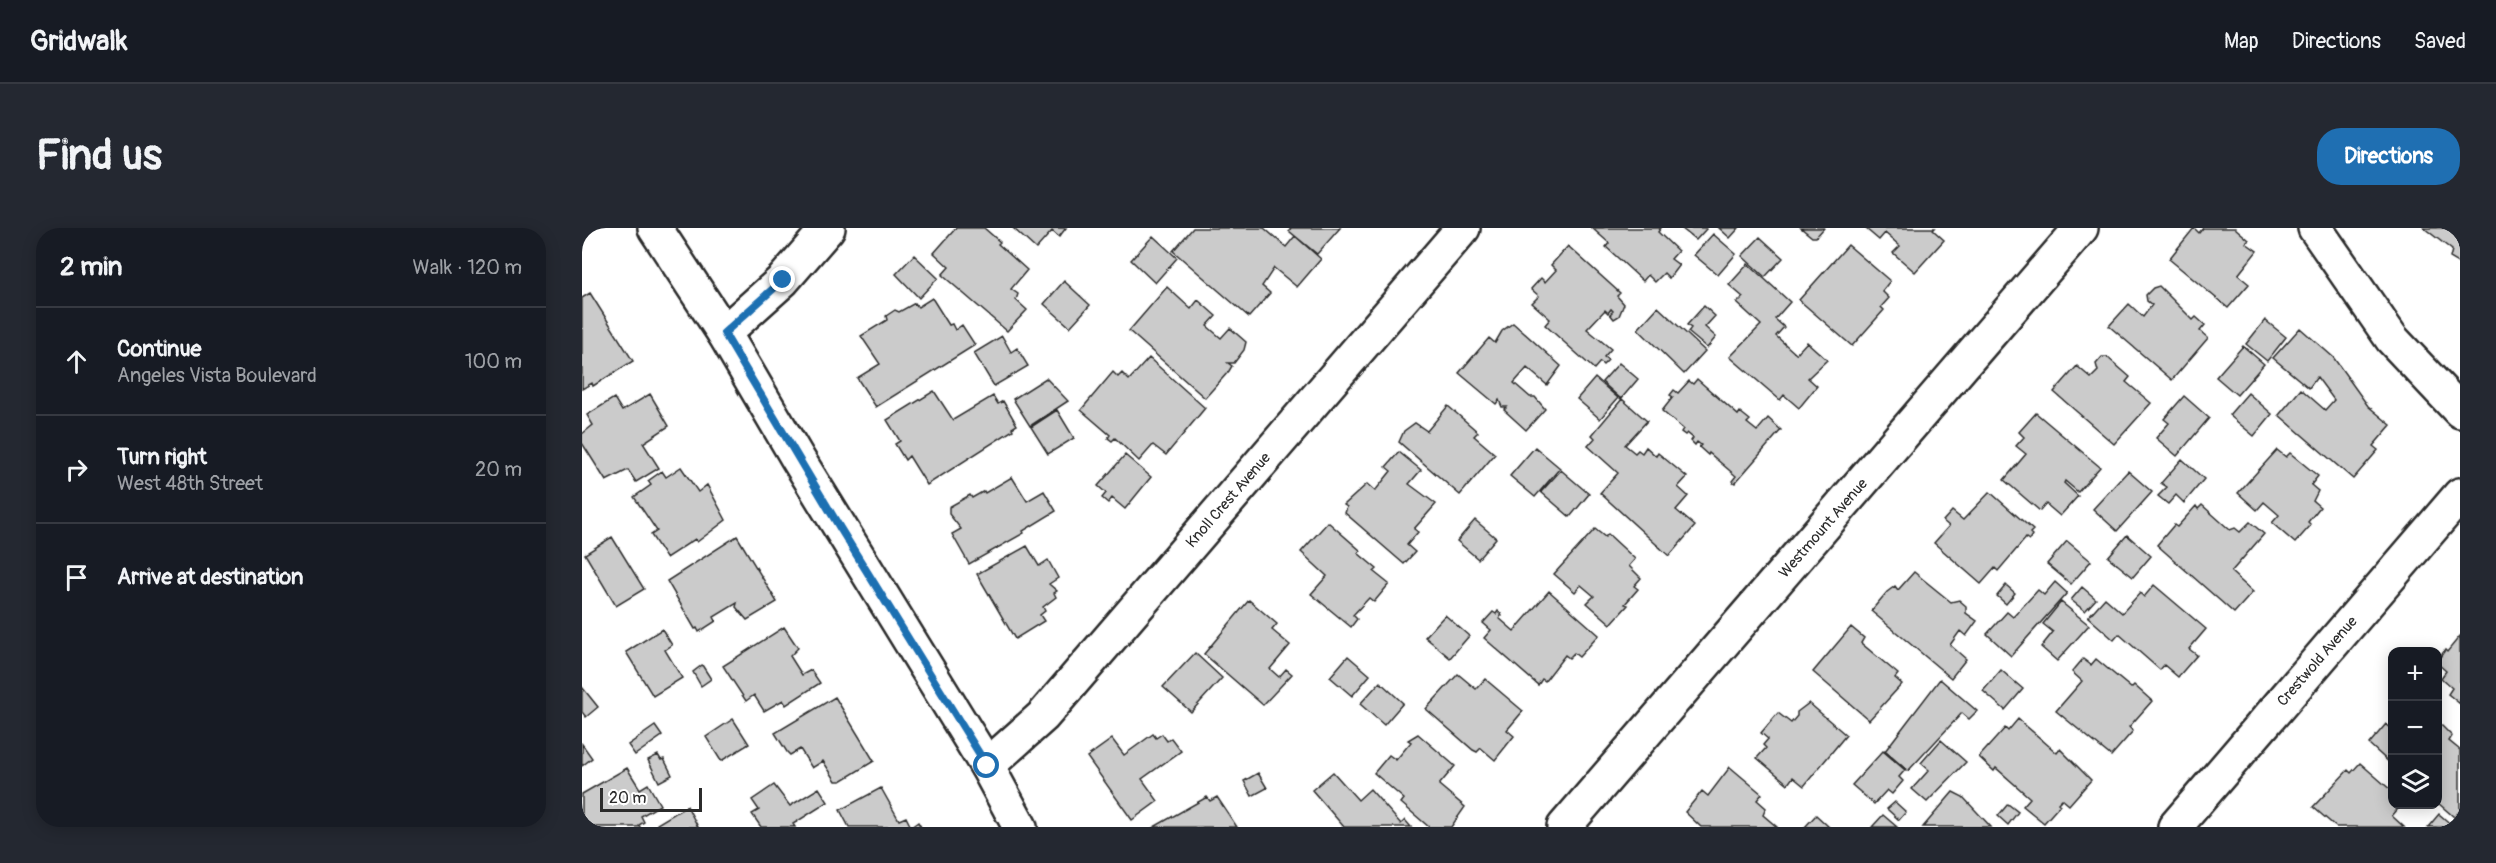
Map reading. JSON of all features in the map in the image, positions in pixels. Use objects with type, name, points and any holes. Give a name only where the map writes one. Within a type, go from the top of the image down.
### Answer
[{"type":"street","points":[[655,228],[724,333],[804,469],[987,766],[1020,827]]},
{"type":"street","points":[[724,333],[783,280],[828,228]]},
{"type":"street","name":"Knoll Crest Avenue","points":[[987,766],[1042,716],[1463,228]]},
{"type":"street","name":"Westmount Avenue","points":[[1564,827],[2082,228]]},
{"type":"street","points":[[2315,228],[2392,339],[2460,411]]},
{"type":"street","name":"Crestwold Avenue","points":[[2175,827],[2460,495]]},
{"type":"building","points":[[956,228],[984,228],[1027,270],[1011,289],[1018,294],[1016,300],[1027,310],[1007,331],[942,275],[949,267],[934,253]]},
{"type":"building","points":[[1013,228],[1066,228],[1059,237],[1052,231],[1036,249]]},
{"type":"building","points":[[1193,228],[1264,228],[1286,247],[1295,236],[1321,259],[1297,287],[1274,268],[1262,286],[1270,293],[1249,317],[1173,251]]},
{"type":"building","points":[[1291,228],[1340,228],[1317,254],[1289,231]]},
{"type":"building","points":[[1592,228],[1661,228],[1658,232],[1678,251],[1671,259],[1679,265],[1669,278],[1664,273],[1655,282],[1648,275],[1643,281],[1606,247],[1609,243]]},
{"type":"building","points":[[1681,228],[1705,228],[1706,229],[1696,240]]},
{"type":"building","points":[[1719,228],[1739,228],[1730,238]]},
{"type":"building","points":[[1801,228],[1824,228],[1816,237],[1812,237]]},
{"type":"building","points":[[1865,228],[1935,228],[1933,230],[1944,240],[1915,272],[1893,253],[1900,246],[1885,233],[1879,240]]},
{"type":"building","points":[[2194,228],[2199,233],[2203,228],[2235,228],[2249,240],[2246,243],[2257,251],[2238,275],[2249,284],[2228,308],[2169,259]]},
{"type":"building","points":[[2424,228],[2460,228],[2460,264],[2450,258],[2452,250]]},
{"type":"building","points":[[1713,234],[1736,254],[1718,275],[1694,255]]},
{"type":"building","points":[[1153,236],[1177,258],[1155,283],[1131,260]]},
{"type":"building","points":[[1760,237],[1783,258],[1765,277],[1742,256]]},
{"type":"building","points":[[1848,245],[1890,281],[1882,291],[1889,298],[1881,307],[1884,310],[1852,346],[1799,300]]},
{"type":"building","points":[[1568,246],[1620,293],[1617,296],[1624,304],[1619,316],[1614,319],[1610,314],[1613,311],[1611,309],[1608,313],[1605,310],[1587,329],[1611,349],[1604,357],[1608,360],[1603,365],[1600,362],[1594,369],[1545,325],[1550,319],[1532,303],[1539,296],[1531,289],[1541,278],[1545,282],[1556,270],[1551,265]]},
{"type":"building","points":[[914,255],[938,278],[919,298],[896,274]]},
{"type":"building","points":[[1748,264],[1790,302],[1775,319],[1784,327],[1776,336],[1796,354],[1807,342],[1827,360],[1808,378],[1817,386],[1799,408],[1784,395],[1780,400],[1730,357],[1761,325],[1737,303],[1743,297],[1729,285]]},
{"type":"building","points":[[1064,281],[1090,305],[1070,327],[1044,304]]},
{"type":"building","points":[[2159,286],[2193,320],[2196,317],[2205,325],[2200,331],[2208,338],[2172,380],[2109,326],[2129,304],[2143,317],[2152,305],[2147,301],[2146,295]]},
{"type":"building","points":[[1167,287],[1191,309],[1198,300],[1216,316],[1207,326],[1221,338],[1230,328],[1246,342],[1244,350],[1234,363],[1228,363],[1232,366],[1229,371],[1205,398],[1129,331]]},
{"type":"building","points":[[590,293],[633,361],[593,386],[592,383],[582,389],[582,298]]},
{"type":"building","points":[[932,298],[949,325],[952,324],[955,330],[962,325],[975,345],[876,407],[857,378],[880,364],[861,336],[887,320],[886,316],[895,310],[899,312],[915,303],[918,307]]},
{"type":"building","points":[[1704,306],[1715,316],[1705,327],[1716,337],[1707,348],[1688,332],[1691,328],[1687,325]]},
{"type":"building","points":[[1658,307],[1705,351],[1684,374],[1638,329]]},
{"type":"building","points":[[2265,320],[2286,337],[2267,361],[2246,344]]},
{"type":"building","points":[[1513,323],[1561,366],[1547,385],[1527,368],[1514,383],[1530,397],[1535,397],[1545,409],[1526,430],[1504,410],[1507,407],[1502,407],[1499,400],[1496,404],[1459,373],[1489,338],[1495,343],[1502,331]]},
{"type":"building","points":[[2300,328],[2333,357],[2368,406],[2391,425],[2373,446],[2378,450],[2353,479],[2279,415],[2301,389],[2325,410],[2334,400],[2317,377],[2309,388],[2273,358]]},
{"type":"building","points":[[1002,336],[1011,352],[1017,348],[1028,366],[994,386],[974,353]]},
{"type":"building","points":[[2243,346],[2264,364],[2237,395],[2216,377]]},
{"type":"building","points":[[2102,357],[2107,357],[2130,377],[2126,382],[2151,403],[2114,444],[2054,392],[2077,366],[2091,378],[2098,371],[2096,364]]},
{"type":"building","points":[[1149,358],[1205,408],[1166,455],[1153,445],[1139,461],[1115,438],[1112,441],[1108,438],[1110,435],[1081,410],[1113,372],[1118,377],[1122,373],[1129,380]]},
{"type":"building","points":[[1619,363],[1638,379],[1621,399],[1602,382]]},
{"type":"building","points":[[1046,378],[1068,401],[1030,426],[1013,399]]},
{"type":"building","points":[[1595,378],[1618,398],[1600,419],[1577,399]]},
{"type":"building","points":[[1697,379],[1738,415],[1740,412],[1750,420],[1747,423],[1757,431],[1768,418],[1781,430],[1735,483],[1732,481],[1736,476],[1709,453],[1708,455],[1699,447],[1701,445],[1697,442],[1695,445],[1691,441],[1693,438],[1681,432],[1683,429],[1662,411],[1673,397],[1670,395],[1674,390],[1678,393],[1689,381],[1693,384]]},
{"type":"building","points":[[934,391],[953,420],[993,396],[998,404],[1003,401],[1017,425],[1012,428],[1013,430],[927,485],[909,456],[905,460],[895,444],[900,441],[887,420]]},
{"type":"building","points":[[2248,393],[2272,414],[2254,436],[2229,415]]},
{"type":"building","points":[[650,394],[669,426],[643,443],[659,468],[636,482],[628,470],[606,481],[582,443],[582,434],[593,425],[587,415],[614,398],[622,411]]},
{"type":"building","points":[[2184,396],[2209,418],[2177,456],[2156,438],[2169,423],[2164,419]]},
{"type":"building","points":[[1622,399],[1647,421],[1625,445],[1635,453],[1638,450],[1642,453],[1646,447],[1656,456],[1658,453],[1687,477],[1678,487],[1688,496],[1676,510],[1695,526],[1669,556],[1600,493],[1618,473],[1588,446],[1595,438],[1592,435]]},
{"type":"building","points":[[1448,406],[1478,432],[1474,436],[1495,454],[1460,495],[1399,442],[1404,431],[1415,423],[1427,431]]},
{"type":"building","points":[[1057,410],[1074,438],[1048,454],[1031,427]]},
{"type":"building","points":[[2036,413],[2100,467],[2078,492],[2065,481],[2064,483],[2078,496],[2060,516],[2046,504],[2040,511],[2004,480],[2026,454],[2016,446],[2024,437],[2019,432]]},
{"type":"building","points":[[1535,447],[1560,468],[1535,497],[1510,476]]},
{"type":"building","points":[[2277,450],[2286,457],[2290,453],[2318,476],[2311,485],[2318,491],[2313,501],[2320,507],[2308,522],[2311,525],[2295,543],[2272,523],[2279,515],[2264,502],[2257,510],[2238,493]]},
{"type":"building","points":[[1399,452],[1421,470],[1409,484],[1436,504],[1414,529],[1418,532],[1407,545],[1415,552],[1404,564],[1345,513],[1347,507],[1344,505],[1367,484],[1375,491],[1391,471],[1386,467]]},
{"type":"building","points":[[1125,455],[1151,477],[1125,509],[1112,498],[1108,503],[1102,498],[1106,493],[1098,486]]},
{"type":"building","points":[[2182,459],[2204,479],[2184,503],[2176,495],[2168,504],[2158,496],[2167,487],[2161,483]]},
{"type":"building","points":[[681,467],[698,492],[707,485],[726,520],[697,542],[695,539],[666,558],[651,535],[657,531],[634,497],[651,485],[648,481],[662,471],[666,477]]},
{"type":"building","points":[[1561,470],[1589,494],[1570,517],[1541,492]]},
{"type":"building","points":[[2128,471],[2152,492],[2117,531],[2093,509]]},
{"type":"building","points":[[1012,477],[1027,501],[1044,491],[1056,511],[1023,531],[1024,533],[969,564],[952,534],[961,529],[949,514],[949,507],[970,495],[972,498],[984,491],[985,493]]},
{"type":"building","points":[[1990,492],[2033,530],[2029,540],[2026,538],[1998,571],[1995,568],[1981,584],[1934,543],[1949,526],[1943,521],[1952,511],[1963,520]]},
{"type":"building","points":[[2202,505],[2230,530],[2235,528],[2240,532],[2250,522],[2264,534],[2231,572],[2253,592],[2234,613],[2157,545],[2174,525],[2177,527],[2196,506],[2198,509]]},
{"type":"building","points":[[1475,520],[1496,538],[1478,559],[1457,541]]},
{"type":"building","points":[[1328,522],[1361,551],[1358,553],[1377,569],[1374,572],[1389,584],[1374,602],[1369,598],[1353,615],[1357,619],[1351,627],[1311,594],[1327,576],[1301,552]]},
{"type":"building","points":[[1595,529],[1605,537],[1608,534],[1635,559],[1629,566],[1641,578],[1634,586],[1638,589],[1625,604],[1628,605],[1611,624],[1587,603],[1594,596],[1581,585],[1575,592],[1554,574]]},
{"type":"building","points":[[2127,535],[2151,556],[2133,577],[2108,557]]},
{"type":"building","points":[[737,536],[777,602],[747,620],[736,607],[737,603],[714,617],[716,621],[699,632],[667,581]]},
{"type":"building","points":[[612,537],[644,589],[616,606],[585,554]]},
{"type":"building","points":[[2067,541],[2091,561],[2071,584],[2047,564]]},
{"type":"building","points":[[1027,546],[1039,566],[1048,560],[1058,578],[1049,584],[1057,591],[1054,593],[1056,597],[1043,607],[1045,611],[1040,615],[1044,621],[1015,639],[977,574]]},
{"type":"building","points":[[1914,572],[1951,602],[1959,600],[1966,606],[1966,613],[1977,621],[1966,636],[1960,631],[1950,645],[1966,659],[1951,678],[1871,611],[1887,592],[1895,586],[1898,590]]},
{"type":"building","points":[[2055,582],[2067,593],[2011,656],[1987,634],[2007,612],[2013,617],[2038,590],[2044,595]]},
{"type":"building","points":[[2006,585],[2015,593],[2006,604],[1997,596]]},
{"type":"building","points":[[2154,585],[2206,629],[2189,649],[2197,655],[2178,677],[2164,665],[2160,670],[2119,634],[2114,640],[2088,617],[2105,598],[2122,613],[2140,593],[2144,597]]},
{"type":"building","points":[[2082,587],[2096,599],[2085,611],[2071,600]]},
{"type":"building","points":[[1549,591],[1599,635],[1579,657],[1574,653],[1569,658],[1565,655],[1545,681],[1542,679],[1538,685],[1484,638],[1491,630],[1483,623],[1493,612],[1496,614],[1498,611],[1502,615],[1499,618],[1514,631]]},
{"type":"building","points":[[1249,600],[1277,624],[1272,630],[1290,645],[1270,669],[1279,677],[1286,669],[1292,674],[1263,705],[1204,654]]},
{"type":"building","points":[[2061,602],[2089,625],[2057,661],[2041,647],[2053,632],[2043,624]]},
{"type":"building","points":[[1445,615],[1469,636],[1450,658],[1425,637]]},
{"type":"building","points":[[784,627],[798,648],[790,656],[802,675],[811,670],[820,683],[786,705],[783,700],[764,711],[754,695],[746,701],[723,666]]},
{"type":"building","points":[[1851,627],[1864,638],[1861,643],[1898,674],[1895,678],[1902,684],[1869,720],[1813,672]]},
{"type":"building","points":[[662,629],[672,645],[665,650],[682,678],[653,696],[626,652]]},
{"type":"building","points":[[2460,636],[2460,704],[2448,694],[2452,688],[2442,679],[2446,671],[2442,668],[2442,654],[2445,650],[2447,652]]},
{"type":"building","points":[[1195,653],[1222,678],[1191,712],[1163,687]]},
{"type":"building","points":[[1348,656],[1370,675],[1352,696],[1330,677]]},
{"type":"building","points":[[2083,659],[2091,665],[2096,659],[2131,688],[2134,685],[2152,701],[2129,727],[2133,731],[2111,756],[2056,711],[2082,681],[2072,672]]},
{"type":"building","points":[[702,665],[711,679],[701,686],[693,672]]},
{"type":"building","points":[[2001,670],[2023,689],[2005,710],[1983,691]]},
{"type":"building","points":[[1458,674],[1476,689],[1485,679],[1523,711],[1507,730],[1514,736],[1495,760],[1481,748],[1477,752],[1473,750],[1426,709]]},
{"type":"building","points":[[1940,679],[1977,711],[1969,719],[1962,713],[1908,771],[1885,751]]},
{"type":"building","points":[[1380,682],[1403,703],[1384,725],[1360,704]]},
{"type":"building","points":[[582,687],[598,707],[586,717],[582,712]]},
{"type":"building","points":[[835,697],[874,761],[841,781],[836,781],[823,761],[812,768],[800,749],[790,755],[775,733]]},
{"type":"building","points":[[1809,703],[1846,735],[1804,786],[1793,777],[1788,784],[1757,758],[1766,748],[1763,745],[1768,739],[1761,733],[1778,713],[1791,723],[1797,716],[1797,712]]},
{"type":"building","points":[[733,719],[749,744],[721,761],[706,737]]},
{"type":"building","points":[[2018,719],[2057,753],[2060,749],[2091,780],[2069,805],[2062,799],[2058,803],[2060,805],[2044,823],[2023,806],[2030,798],[1996,768],[1994,771],[1979,757],[2005,728],[2008,731]]},
{"type":"building","points":[[2386,724],[2388,726],[2388,761],[2369,744]]},
{"type":"building","points":[[655,726],[662,736],[635,755],[628,745]]},
{"type":"building","points":[[2442,726],[2452,736],[2449,741],[2460,750],[2460,811],[2454,817],[2442,806]]},
{"type":"building","points":[[1153,734],[1156,738],[1162,734],[1167,741],[1171,738],[1181,751],[1142,779],[1158,801],[1132,820],[1087,757],[1112,739],[1124,755]]},
{"type":"building","points":[[1418,734],[1455,766],[1439,785],[1465,807],[1451,827],[1429,827],[1401,803],[1404,799],[1374,773],[1389,755],[1396,760],[1411,742],[1408,740]]},
{"type":"building","points":[[1941,740],[1966,762],[1927,802],[1912,789],[1929,770],[1921,763]]},
{"type":"building","points":[[582,744],[592,758],[582,766]]},
{"type":"building","points":[[1883,751],[1905,770],[1899,777],[1903,781],[1892,794],[1887,790],[1874,804],[1852,785]]},
{"type":"building","points":[[658,755],[661,760],[664,759],[672,775],[659,782],[648,760]]},
{"type":"building","points":[[2360,763],[2388,788],[2388,809],[2398,809],[2392,816],[2404,827],[2336,827],[2313,807],[2348,770],[2351,773]]},
{"type":"building","points":[[1730,767],[1762,794],[1757,800],[1766,808],[1763,815],[1777,827],[1701,827],[1685,812],[1702,791],[1708,796]]},
{"type":"building","points":[[627,768],[640,789],[648,784],[660,805],[641,816],[644,822],[639,825],[640,827],[582,827],[582,794]]},
{"type":"building","points":[[1333,772],[1358,800],[1370,789],[1401,824],[1405,820],[1411,827],[1344,827],[1312,790]]},
{"type":"building","points":[[1258,773],[1267,788],[1252,796],[1244,781]]},
{"type":"building","points":[[774,785],[790,806],[819,788],[828,802],[793,824],[795,827],[761,827],[752,814],[759,810],[752,800]]},
{"type":"building","points":[[881,788],[899,820],[906,817],[911,827],[849,827],[840,810]]},
{"type":"building","points":[[1953,792],[1963,797],[1991,827],[1923,827]]},
{"type":"building","points":[[1207,797],[1210,801],[1217,797],[1237,827],[1154,827]]},
{"type":"building","points":[[1895,802],[1906,812],[1899,820],[1887,809]]},
{"type":"building","points":[[2008,804],[2018,812],[2008,825],[1998,816]]},
{"type":"building","points":[[687,806],[698,827],[658,827],[657,824]]},
{"type":"building","points":[[2439,814],[2454,827],[2428,827]]},
{"type":"building","points":[[1816,815],[1829,827],[1805,827]]},
{"type":"building","points":[[1883,815],[1897,827],[1872,827]]},
{"type":"building","points":[[918,822],[921,827],[911,827]]},
{"type":"route","points":[[783,280],[724,333],[798,459],[987,766]]}]
